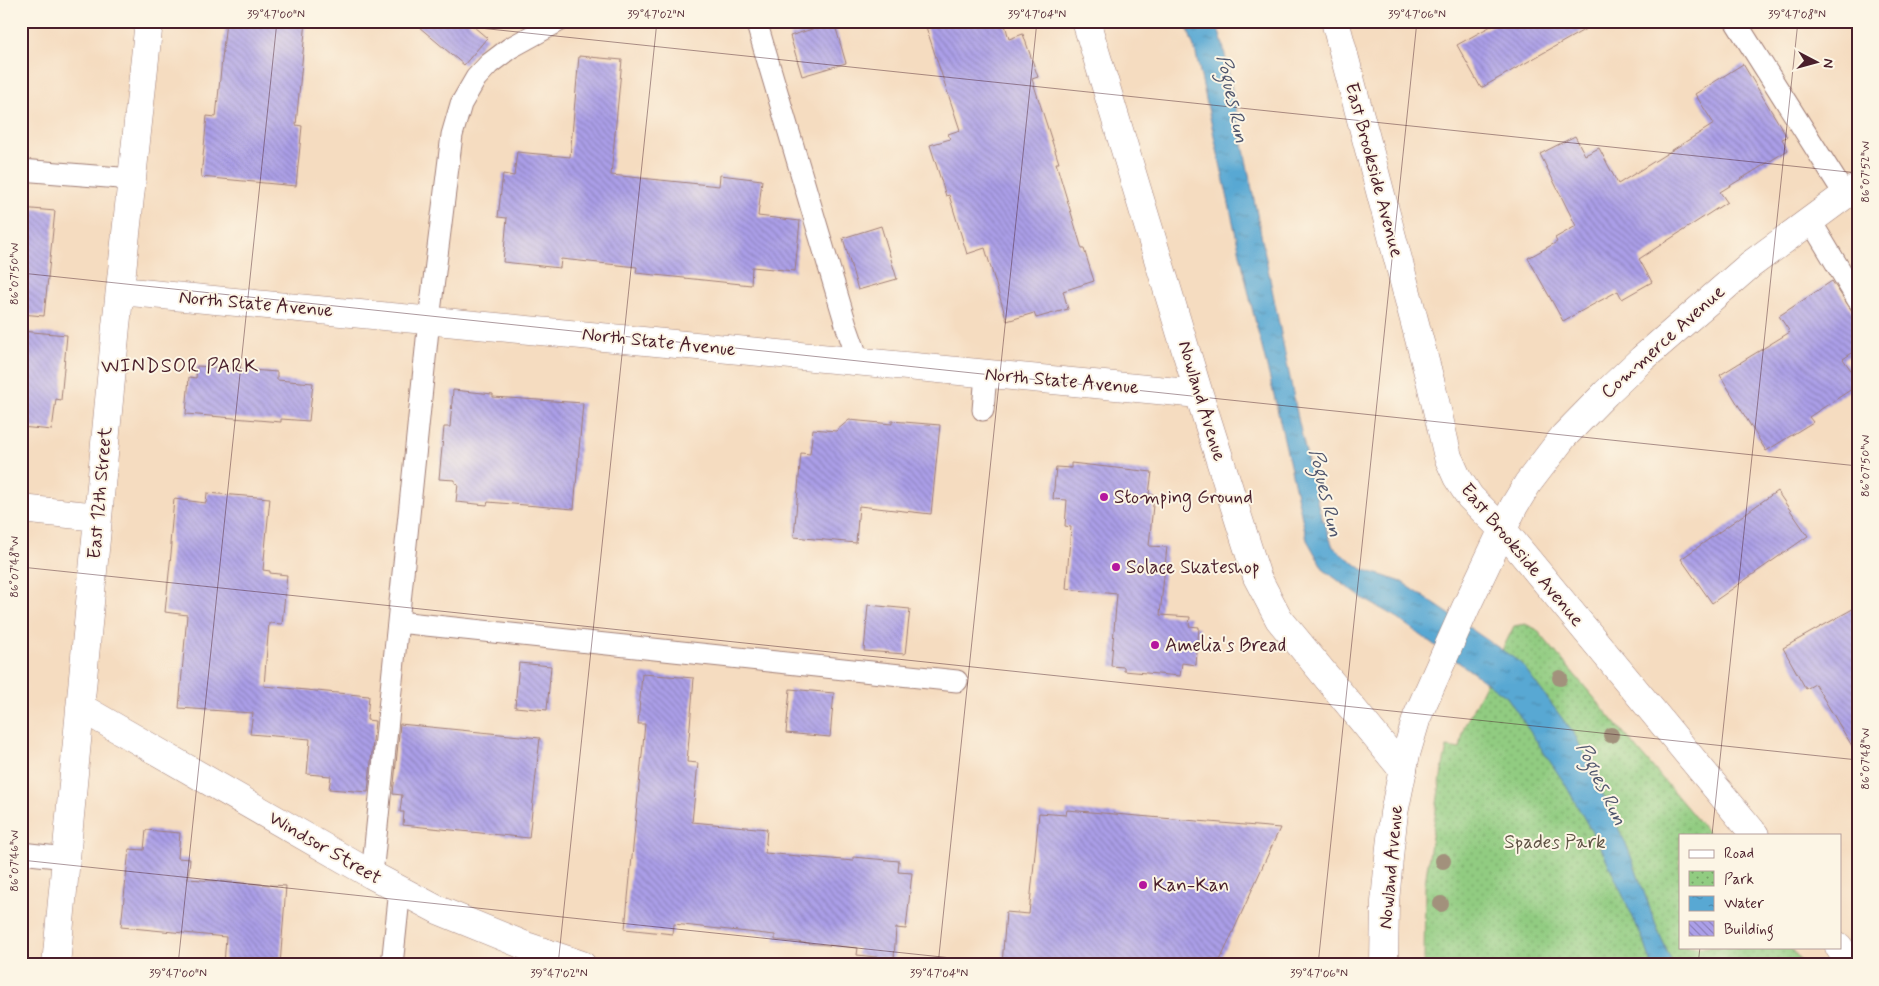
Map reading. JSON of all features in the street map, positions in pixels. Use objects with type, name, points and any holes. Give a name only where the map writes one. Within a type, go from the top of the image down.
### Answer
[{"type":"street","name":"East 12th Street","points":[[56,965],[120,291],[150,21]]},
{"type":"street","name":"Nowland Avenue","points":[[1086,21],[1199,394],[1257,577],[1279,619],[1403,770]]},
{"type":"street","name":"East Brookside Avenue","points":[[1335,21],[1431,384],[1448,457],[1457,477],[1470,497],[1503,530],[1753,834]]},
{"type":"street","name":"Commerce Avenue","points":[[1503,530],[1514,506],[1528,483],[1564,436],[1606,393],[1750,265],[1851,191]]},
{"type":"street","name":"North State Avenue","points":[[120,291],[1199,394]]},
{"type":"street","points":[[21,509],[98,517]]},
{"type":"street","name":"Nowland Avenue","points":[[1384,965],[1385,902],[1394,813],[1417,717],[1503,530]]},
{"type":"street","name":"Windsor Street","points":[[80,708],[372,875],[438,910],[473,925],[582,965]]},
{"type":"street","points":[[1839,948],[1851,965]]},
{"type":"lane","points":[[372,875],[429,320],[452,135],[461,104],[476,78],[489,64],[510,48],[559,21]]},
{"type":"lane","points":[[756,21],[847,328],[859,362]]},
{"type":"lane","points":[[1734,21],[1851,191]]},
{"type":"lane","points":[[21,170],[132,179]]},
{"type":"lane","points":[[1810,220],[1858,300]]},
{"type":"lane","points":[[983,410],[986,374]]},
{"type":"lane","points":[[398,622],[957,681]]},
{"type":"lane","points":[[21,853],[66,858]]},
{"type":"lane","points":[[392,965],[400,889]]},
{"type":"green space","name":"Spades Park","points":[[1525,624],[1536,629],[1709,834],[1679,834],[1679,948],[1792,948],[1803,965],[1424,965],[1425,883],[1447,747],[1460,749],[1464,727],[1514,626]]},
{"type":"water","name":"Pogues Run","points":[[1185,21],[1216,21],[1223,45],[1299,423],[1319,509],[1333,547],[1362,569],[1402,582],[1521,663],[1576,737],[1629,851],[1657,928],[1673,965],[1652,965],[1645,944],[1604,854],[1565,784],[1507,697],[1394,616],[1362,598],[1324,570],[1307,540],[1252,308],[1196,54]]},
{"type":"building","points":[[226,21],[306,21],[296,125],[302,126],[296,186],[201,177],[207,116],[216,117]]},
{"type":"building","points":[[412,21],[467,21],[487,38],[464,65]]},
{"type":"building","points":[[924,21],[1004,21],[1009,39],[1023,34],[1038,77],[1032,79],[1059,163],[1056,163],[1082,249],[1084,249],[1094,281],[1063,291],[1068,309],[1036,318],[1034,313],[1007,321],[985,248],[967,254],[949,195],[946,196],[930,145],[950,139],[948,134],[960,130]]},
{"type":"building","points":[[1500,21],[1600,21],[1481,88],[1457,45]]},
{"type":"building","points":[[834,22],[846,63],[802,76],[790,36]]},
{"type":"building","points":[[579,56],[622,60],[611,175],[719,186],[720,175],[762,180],[758,216],[800,221],[795,271],[752,267],[751,285],[636,273],[637,267],[561,259],[560,268],[503,262],[507,218],[498,217],[503,174],[514,176],[517,152],[570,157]]},
{"type":"building","points":[[1743,64],[1787,137],[1782,139],[1788,150],[1720,192],[1727,202],[1639,259],[1652,282],[1622,299],[1618,291],[1563,321],[1528,258],[1557,242],[1555,238],[1576,226],[1540,154],[1575,136],[1585,155],[1599,148],[1618,184],[1714,124],[1695,94]]},
{"type":"building","points":[[21,208],[55,211],[44,316],[21,314]]},
{"type":"building","points":[[881,226],[897,279],[858,290],[843,238]]},
{"type":"building","points":[[1832,281],[1858,320],[1858,349],[1843,359],[1858,380],[1858,385],[1809,417],[1813,422],[1766,451],[1720,375],[1790,332],[1779,316]]},
{"type":"building","points":[[21,331],[67,335],[61,400],[56,399],[52,430],[21,427]]},
{"type":"building","points":[[197,366],[277,372],[277,380],[313,383],[309,421],[281,419],[281,422],[186,414],[189,377],[196,378]]},
{"type":"building","points":[[453,390],[493,394],[493,397],[583,403],[574,509],[488,502],[487,505],[456,502],[458,484],[455,483],[455,480],[439,479],[444,427],[450,427]]},
{"type":"building","points":[[849,420],[892,424],[892,421],[940,425],[931,514],[859,506],[856,543],[794,537],[801,453],[810,454],[813,429],[836,431]]},
{"type":"building","points":[[1071,463],[1152,472],[1149,494],[1154,495],[1149,546],[1167,547],[1160,615],[1190,617],[1189,626],[1199,627],[1196,665],[1182,663],[1180,676],[1124,671],[1124,667],[1111,666],[1117,594],[1066,589],[1071,527],[1065,526],[1067,500],[1053,499],[1056,467],[1071,468]]},
{"type":"building","points":[[1777,491],[1808,536],[1712,603],[1681,559]]},
{"type":"building","points":[[207,493],[270,498],[263,570],[270,571],[270,573],[287,575],[282,624],[269,623],[264,686],[369,696],[367,720],[375,721],[368,792],[329,789],[331,776],[307,774],[310,739],[250,734],[253,713],[179,708],[187,615],[165,612],[172,544],[170,544],[174,499],[206,503]]},
{"type":"building","points":[[868,605],[910,609],[905,654],[864,651]]},
{"type":"building","points":[[1858,606],[1858,756],[1815,684],[1806,689],[1783,648]]},
{"type":"building","points":[[519,663],[551,666],[547,710],[515,707]]},
{"type":"building","points":[[642,674],[694,678],[687,762],[698,763],[692,822],[767,829],[765,853],[853,861],[853,857],[899,861],[898,872],[912,873],[906,929],[896,928],[894,959],[857,955],[858,948],[775,940],[775,935],[674,924],[673,934],[625,929],[645,724],[638,724]]},
{"type":"building","points":[[790,689],[834,693],[830,737],[786,733]]},
{"type":"building","points":[[400,724],[540,738],[529,838],[403,825],[404,812],[400,812],[402,795],[393,794]]},
{"type":"building","name":"Kan-Kan","points":[[1067,810],[1280,828],[1218,965],[1114,965],[1064,960],[1064,965],[1002,965],[1006,912],[1029,914],[1039,813],[1066,815]]},
{"type":"building","points":[[146,830],[180,833],[178,858],[190,859],[188,879],[286,886],[280,965],[224,965],[226,937],[121,927],[129,849],[144,850]]},
{"type":"place","name":"Stomping Ground","points":[[1104,497]]},
{"type":"place","name":"Solace Skateshop","points":[[1116,567]]},
{"type":"place","name":"Amelia's Bread","points":[[1155,645]]},
{"type":"place","name":"Kan-Kan","points":[[1143,885]]},
{"type":"district","name":"WINDSOR PARK","points":[[180,366]]}]
